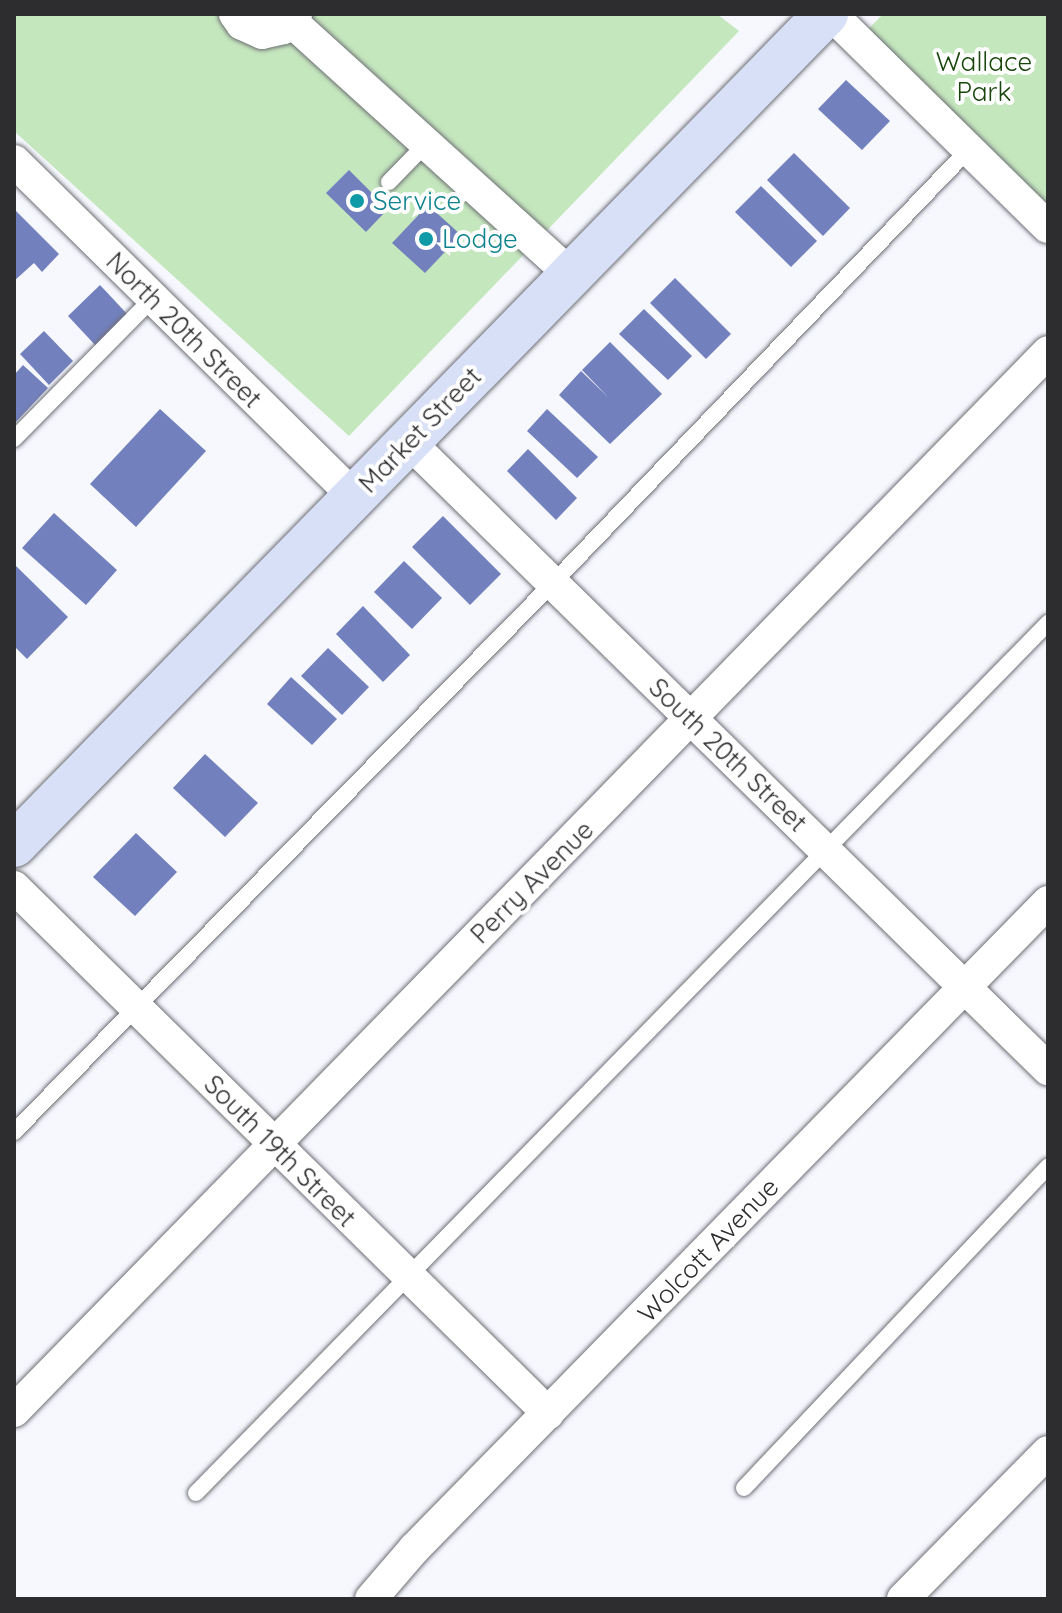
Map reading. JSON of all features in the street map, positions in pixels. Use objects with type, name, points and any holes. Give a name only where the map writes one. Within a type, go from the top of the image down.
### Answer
[{"type":"main road","name":"Market Street","points":[[14,845],[828,14]]},
{"type":"street","points":[[235,14],[242,24],[262,33],[283,28],[294,18],[426,144],[571,275]]},
{"type":"street","points":[[828,14],[1048,227]]},
{"type":"street","name":"North 20th Street","points":[[14,161],[355,497]]},
{"type":"street","name":"Perry Avenue","points":[[14,1411],[1048,352]]},
{"type":"street","name":"South 20th Street","points":[[408,441],[1048,1069]]},
{"type":"street","name":"South 19th Street","points":[[14,887],[548,1413]]},
{"type":"street","name":"Wolcott Avenue","points":[[371,1599],[414,1549],[1048,902]]},
{"type":"street","points":[[903,1599],[1048,1452]]},
{"type":"lane","points":[[389,182],[426,144]]},
{"type":"lane","points":[[14,1132],[552,584],[969,149]]},
{"type":"lane","points":[[14,439],[152,299]]},
{"type":"lane","points":[[196,1493],[1048,623]]},
{"type":"lane","points":[[744,1488],[1048,1166]]},
{"type":"green space","points":[[14,14],[717,14],[739,31],[349,436],[14,131]]},
{"type":"green space","name":"Wallace Park","points":[[883,14],[1048,14],[1048,228],[858,40]]},
{"type":"building","points":[[846,80],[890,121],[862,150],[818,109]]},
{"type":"building","points":[[794,153],[850,208],[823,236],[767,180]]},
{"type":"building","name":"Service","points":[[349,170],[388,209],[366,232],[326,193]]},
{"type":"building","points":[[761,186],[817,241],[791,267],[735,212]]},
{"type":"building","name":"Lodge","points":[[428,205],[461,235],[425,273],[392,243]]},
{"type":"building","points":[[14,209],[59,254],[42,272],[34,263],[14,281]]},
{"type":"building","points":[[675,278],[731,334],[706,359],[650,303]]},
{"type":"building","points":[[100,285],[129,316],[96,346],[68,316]]},
{"type":"building","points":[[644,309],[692,356],[668,380],[619,334]]},
{"type":"building","points":[[44,331],[73,361],[49,385],[20,354]]},
{"type":"building","points":[[610,342],[662,394],[610,444],[559,395],[581,371],[608,397],[582,370]]},
{"type":"building","points":[[23,365],[48,388],[14,424],[14,375]]},
{"type":"building","points":[[160,409],[206,451],[136,527],[90,484]]},
{"type":"building","points":[[547,409],[598,457],[577,478],[527,431]]},
{"type":"building","points":[[528,449],[577,498],[556,520],[507,471]]},
{"type":"building","points":[[54,513],[117,570],[86,605],[22,548]]},
{"type":"building","points":[[443,516],[501,574],[470,605],[412,547]]},
{"type":"building","points":[[404,561],[442,598],[412,629],[374,592]]},
{"type":"building","points":[[14,564],[68,617],[27,659],[14,646]]},
{"type":"building","points":[[363,606],[410,655],[383,682],[336,634]]},
{"type":"building","points":[[328,648],[369,687],[342,715],[301,676]]},
{"type":"building","points":[[291,677],[337,719],[312,745],[267,704]]},
{"type":"building","points":[[205,754],[258,803],[225,837],[173,788]]},
{"type":"building","points":[[136,833],[177,872],[135,916],[93,877]]},
{"type":"place","name":"Service","points":[[357,201]]},
{"type":"place","name":"Lodge","points":[[426,239]]}]
